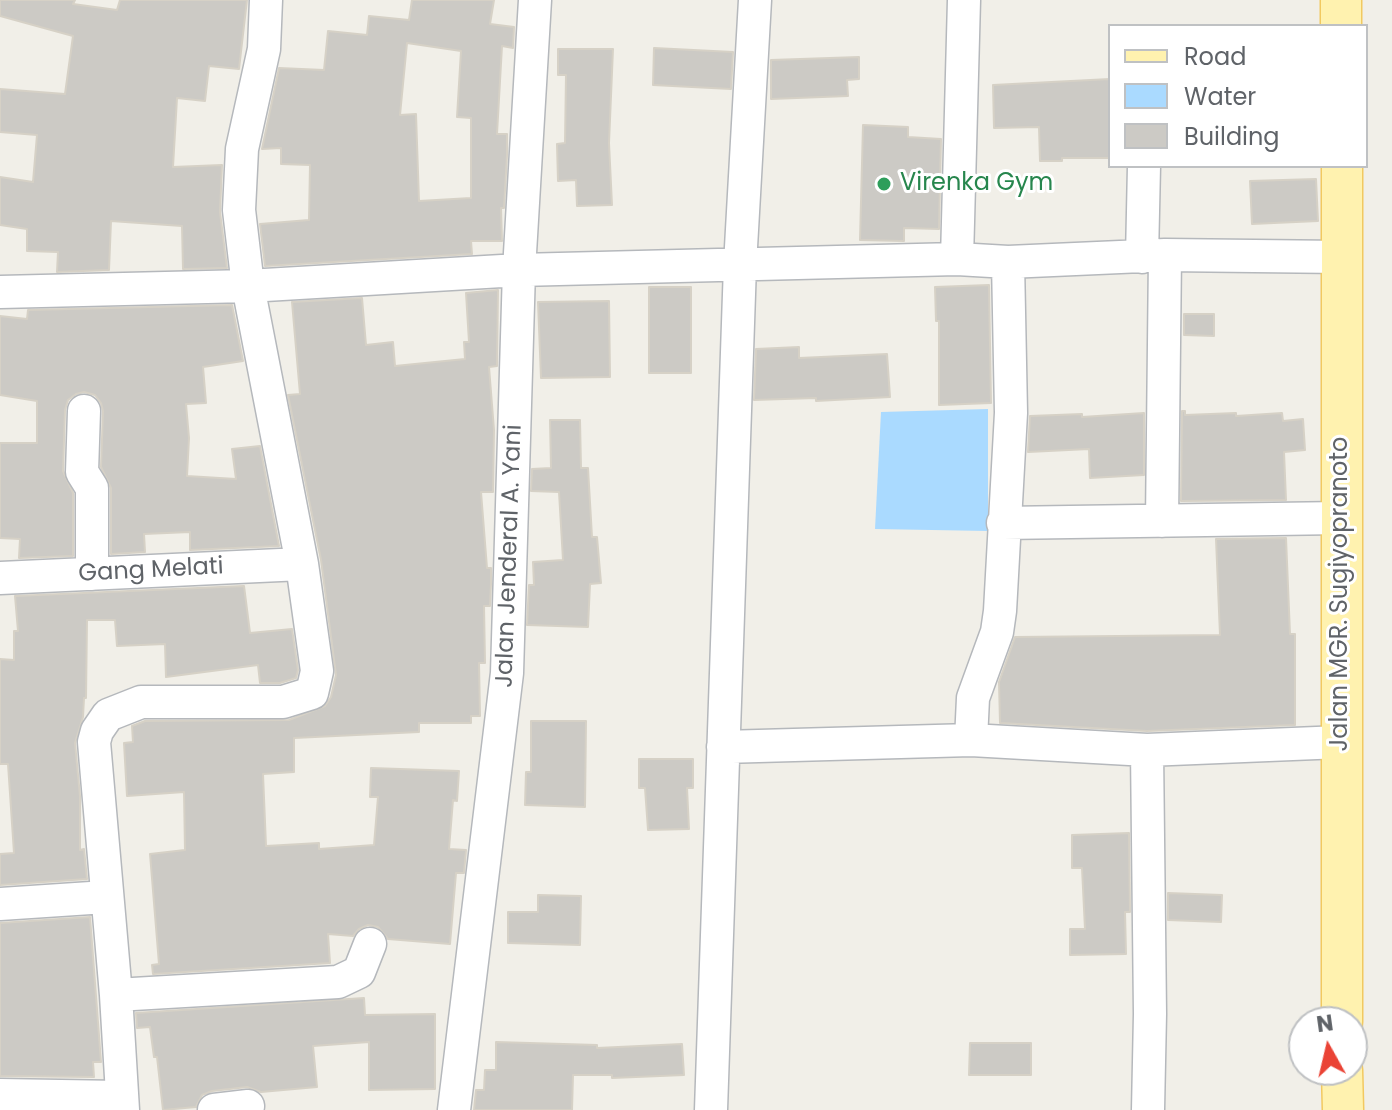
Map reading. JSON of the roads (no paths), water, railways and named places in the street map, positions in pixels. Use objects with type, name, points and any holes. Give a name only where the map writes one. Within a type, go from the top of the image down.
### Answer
[{"type":"main road","points":[[1341,0],[1341,24]]},
{"type":"main road","name":"Jalan MGR. Sugiyopranoto","points":[[1342,168],[1342,1006]]},
{"type":"main road","points":[[1342,1086],[1343,1110]]},
{"type":"street","points":[[0,1095],[122,1104],[116,995],[94,742],[97,731],[108,715],[141,702],[283,702],[312,693],[317,671],[302,564],[248,286],[239,186],[242,149],[264,49],[266,0]]},
{"type":"street","name":"Jalan Jenderal A. Yani","points":[[454,1110],[507,673],[519,270],[535,0]]},
{"type":"street","points":[[711,1110],[740,265],[755,0]]},
{"type":"street","points":[[957,259],[964,0]]},
{"type":"street","points":[[1144,168],[1154,256],[1162,521]]},
{"type":"street","points":[[0,292],[248,286],[519,270],[957,259],[1008,262],[1154,256],[1343,257]]},
{"type":"street","points":[[971,740],[973,698],[997,632],[1011,413],[1008,262]]},
{"type":"street","points":[[84,411],[82,472],[92,488],[92,574]]},
{"type":"street","points":[[1003,523],[1341,518]]},
{"type":"street","name":"Gang Melati","points":[[0,578],[302,564]]},
{"type":"street","points":[[723,747],[971,740],[1147,750],[1341,742]]},
{"type":"street","points":[[1147,750],[1148,1110]]},
{"type":"street","points":[[0,904],[106,897]]},
{"type":"street","points":[[116,995],[338,982],[359,972],[370,944]]},
{"type":"street","points":[[214,1110],[248,1106]]},
{"type":"water","points":[[988,409],[988,531],[875,529],[881,412]]},
{"type":"place","name":"Virenka Gym","points":[[884,184]]}]
